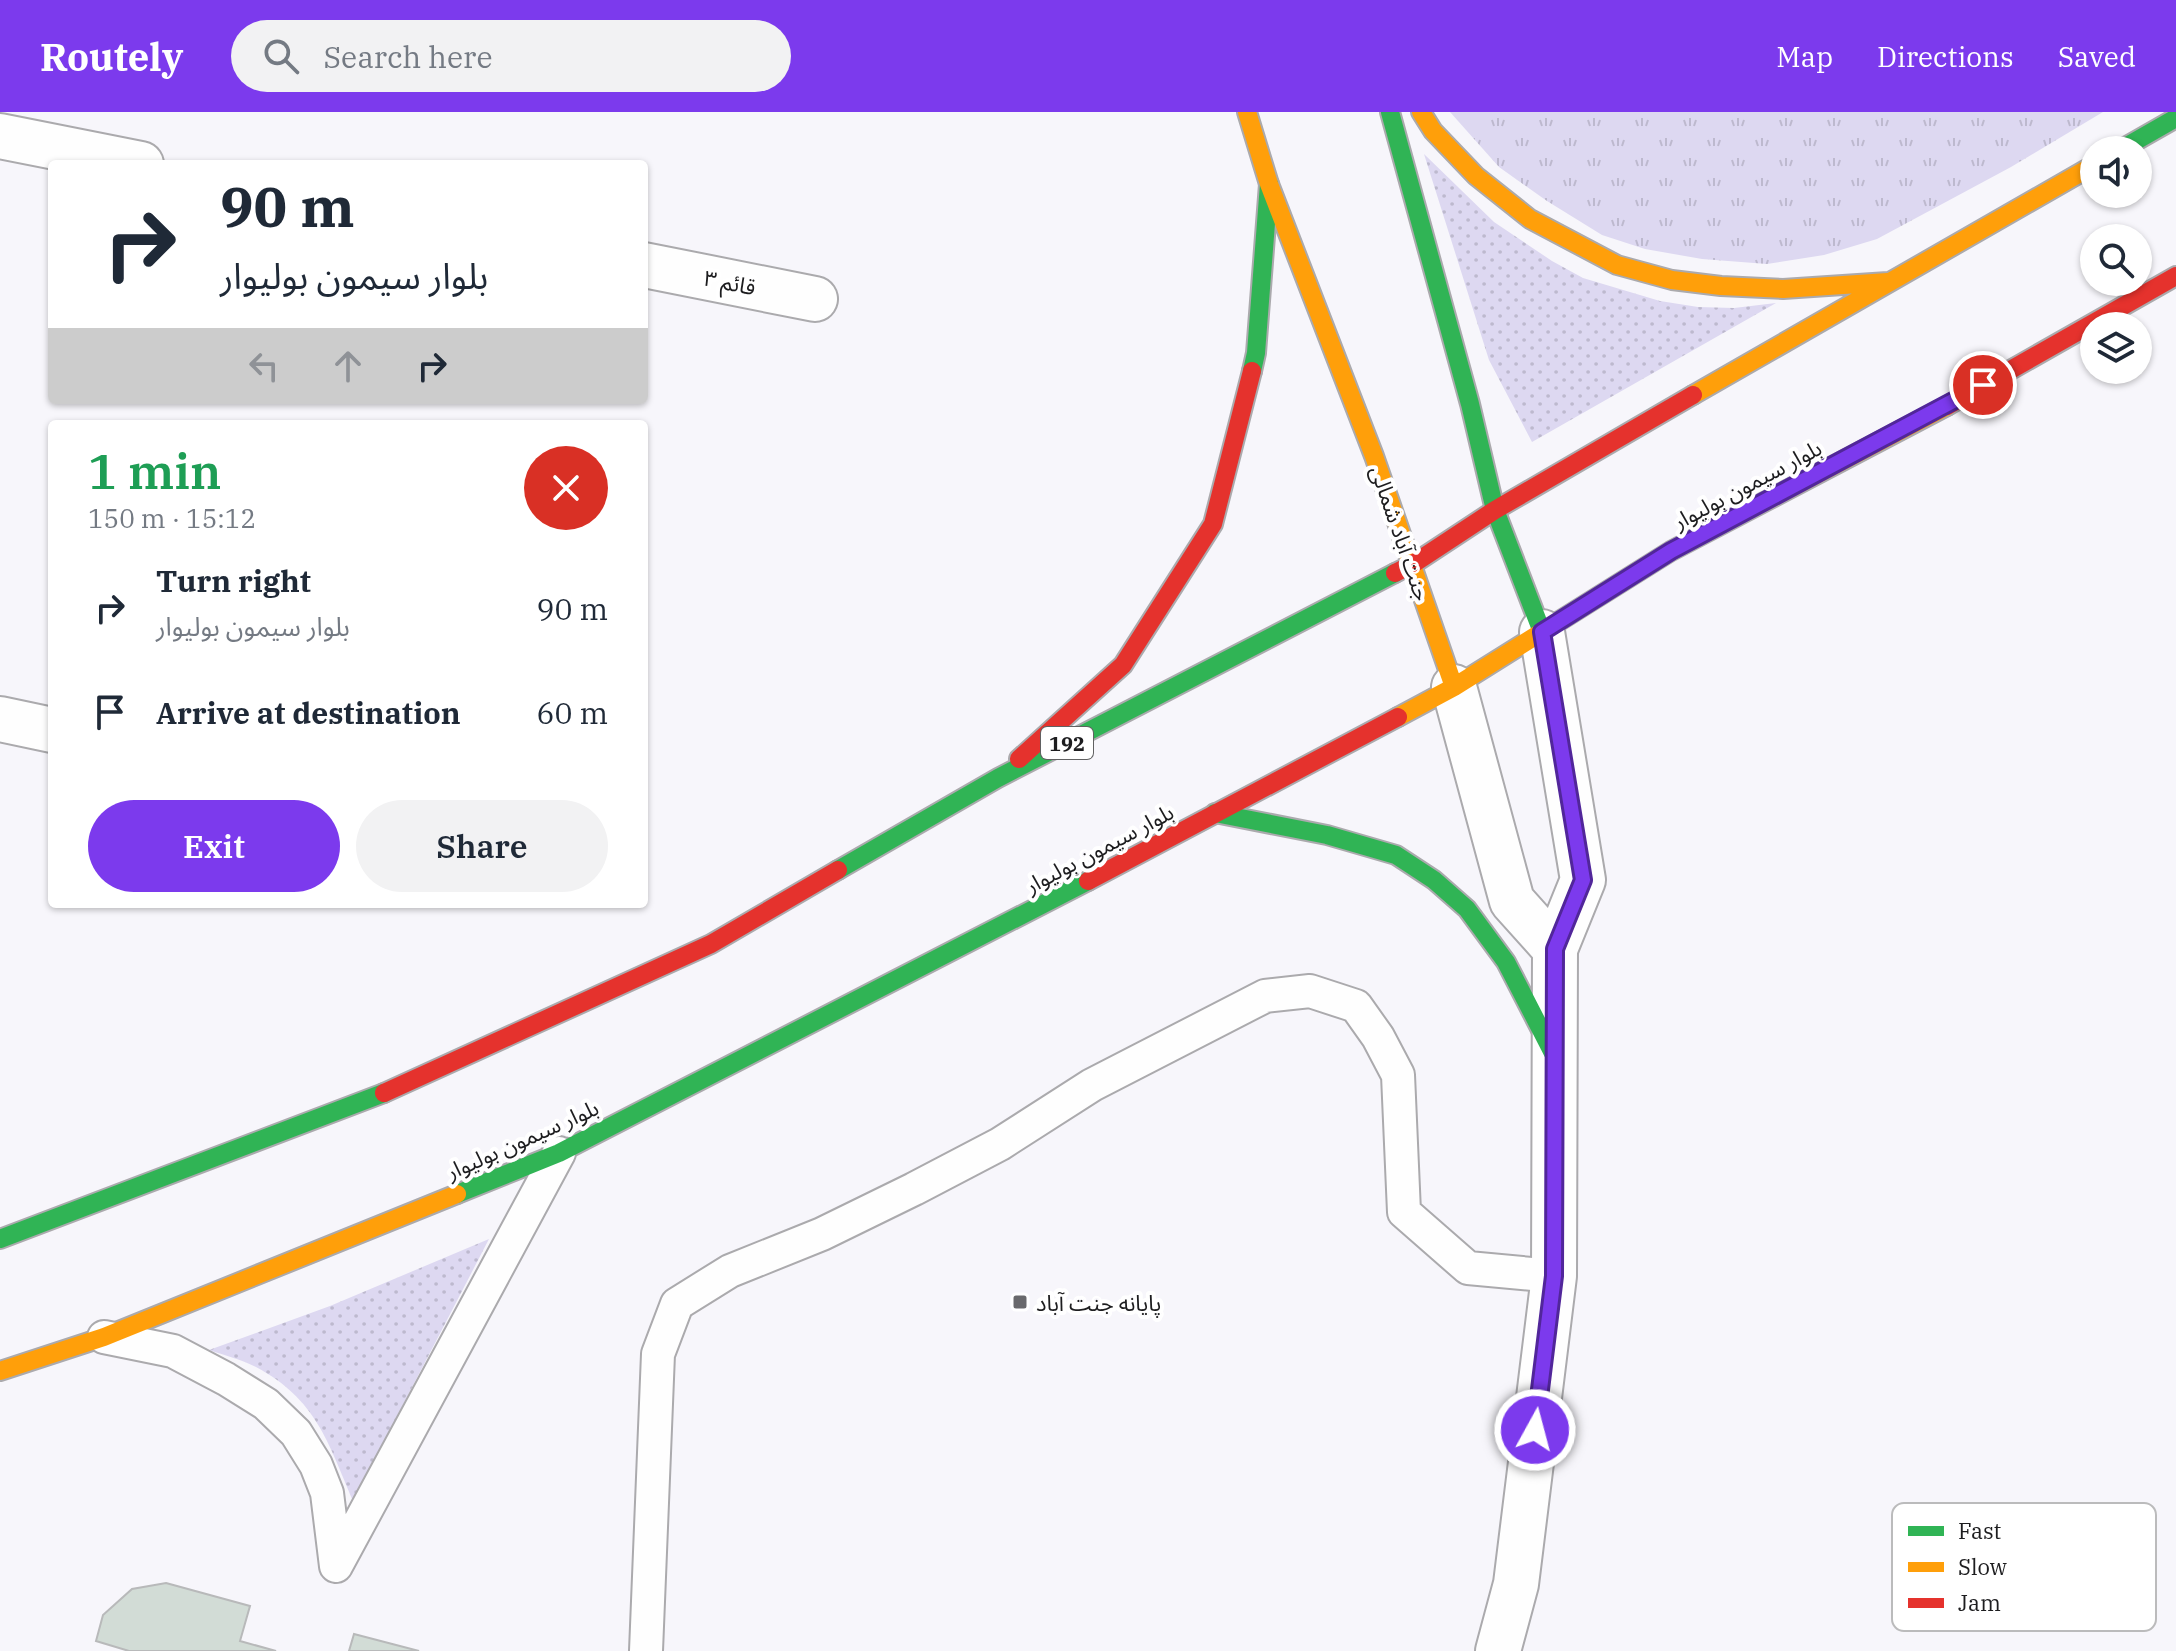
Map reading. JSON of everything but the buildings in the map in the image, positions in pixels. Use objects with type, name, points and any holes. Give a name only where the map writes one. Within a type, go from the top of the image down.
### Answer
[{"type":"main road","name":"جنت آباد شمالی","points":[[1247,112],[1269,184],[1374,456],[1454,687]]},
{"type":"main road","points":[[1390,112],[1470,404],[1495,510],[1542,632]]},
{"type":"main road","points":[[1421,112],[1433,131],[1476,176],[1530,219],[1617,265],[1672,280],[1721,286],[1783,289],[1888,282]]},
{"type":"main road","points":[[2144,136],[2176,118]]},
{"type":"main road","name":"192","points":[[0,1239],[383,1093],[711,944],[998,778],[1413,564],[1495,510],[2080,173]]},
{"type":"main road","points":[[998,778],[1123,665],[1213,524],[1256,353],[1269,184]]},
{"type":"main road","name":"بلوار سیمون بولیوار","points":[[0,1371],[104,1337],[559,1153],[1046,903],[1454,687],[1671,551],[1956,401],[2176,276]]},
{"type":"main road","points":[[1215,813],[1327,835],[1396,855],[1434,880],[1467,909],[1506,962],[1555,1057]]},
{"type":"street","points":[[0,136],[121,160]]},
{"type":"street","name":"قائم ۳","points":[[648,266],[815,299]]},
{"type":"street","points":[[1498,1651],[1516,1584],[1554,1276],[1555,949],[1583,880],[1542,632]]},
{"type":"street","name":"جنت آباد شمالی","points":[[1454,687],[1512,901],[1555,949]]},
{"type":"street","points":[[0,719],[48,729]]},
{"type":"lane","points":[[646,1651],[658,1354],[677,1304],[730,1271],[822,1234],[1000,1144],[1092,1085],[1265,996],[1310,991],[1356,1006],[1378,1037],[1398,1075],[1404,1212],[1468,1268],[1554,1276]]},
{"type":"lane","points":[[104,1337],[173,1351],[266,1404],[296,1433],[316,1465],[327,1493],[336,1566],[559,1153]]},
{"type":"green space","points":[[1450,112],[2103,112],[2011,167],[1877,239],[1824,255],[1767,264],[1702,259],[1645,249],[1602,235],[1499,167]]},
{"type":"green space","points":[[1424,154],[1494,222],[1583,278],[1660,301],[1698,307],[1734,308],[1776,303],[1532,442],[1489,360]]},
{"type":"green space","points":[[489,1239],[353,1501],[318,1424],[293,1393],[256,1367],[209,1350],[330,1306]]},
{"type":"traffic: fast","points":[[1390,112],[1470,404],[1495,510],[1542,632]]},
{"type":"traffic: fast","points":[[2144,136],[2176,118]]},
{"type":"traffic: fast","points":[[1252,371],[1269,184]]},
{"type":"traffic: fast","points":[[838,870],[998,778],[1395,573]]},
{"type":"traffic: fast","points":[[1215,813],[1327,835],[1396,855],[1434,880],[1467,909],[1506,962],[1555,1057]]},
{"type":"traffic: fast","points":[[457,1194],[559,1153],[1088,881]]},
{"type":"traffic: fast","points":[[0,1239],[384,1093]]},
{"type":"traffic: slow","points":[[1247,112],[1269,184],[1374,456],[1454,687]]},
{"type":"traffic: slow","points":[[1421,112],[1433,131],[1476,176],[1530,219],[1617,265],[1672,280],[1721,286],[1783,289],[1888,282]]},
{"type":"traffic: slow","points":[[1693,395],[2080,173]]},
{"type":"traffic: slow","points":[[1398,717],[1454,687],[1671,551],[1947,406]]},
{"type":"traffic: slow","points":[[0,1371],[104,1337],[457,1194]]},
{"type":"traffic: jam","points":[[1947,406],[2176,276]]},
{"type":"traffic: jam","points":[[1019,759],[1123,665],[1213,524],[1252,371]]},
{"type":"traffic: jam","points":[[1395,573],[1495,510],[1693,395]]},
{"type":"traffic: jam","points":[[1088,881],[1398,717]]},
{"type":"traffic: jam","points":[[384,1093],[711,944],[838,870]]},
{"type":"place","name":"پایانه جنت آباد","points":[[1020,1302]]},
{"type":"route","points":[[1535,1430],[1554,1276],[1555,949],[1583,880],[1542,632],[1671,551],[1983,385]]}]
